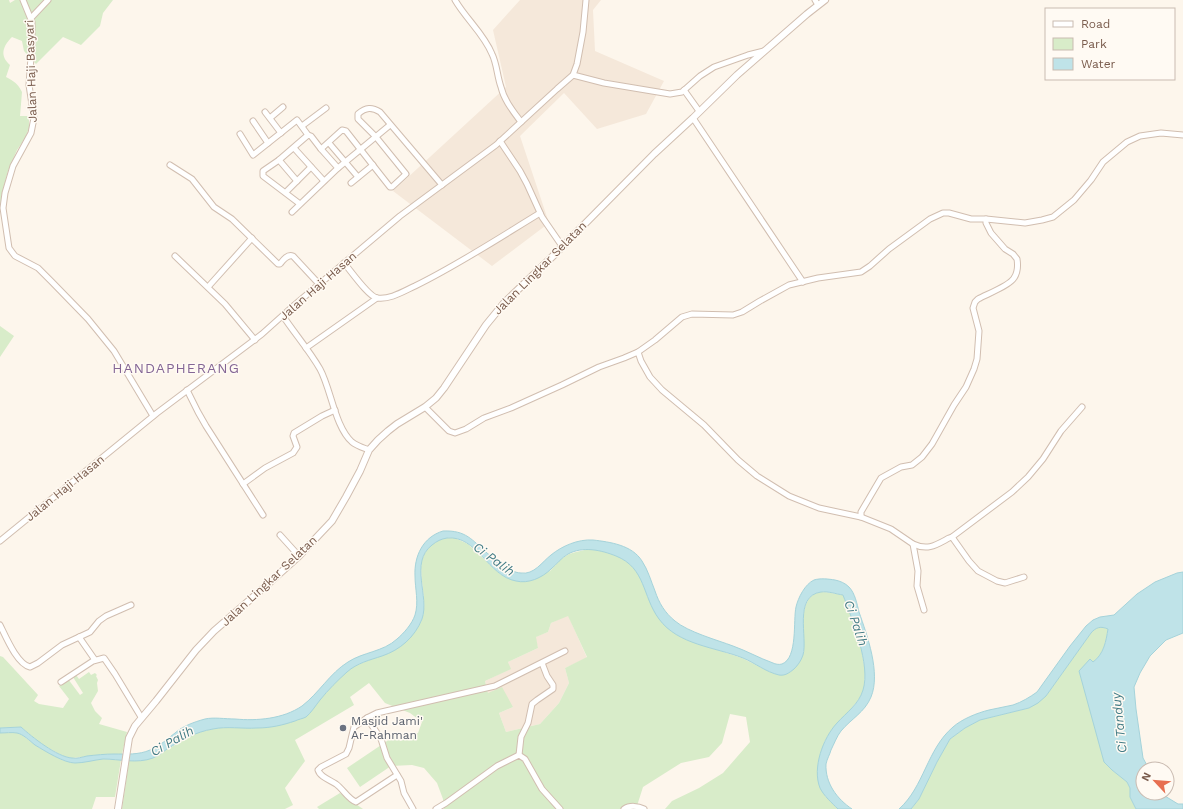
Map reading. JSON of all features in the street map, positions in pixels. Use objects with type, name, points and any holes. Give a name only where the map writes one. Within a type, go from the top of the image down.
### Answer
[{"type":"street","name":"Jalan Haji Basyari","points":[[23,0],[31,18],[32,26],[30,85],[34,123],[31,133],[13,166],[9,177],[4,202],[10,250],[15,256],[38,268],[88,319],[114,351],[153,416]]},
{"type":"street","points":[[31,18],[48,0]]},
{"type":"street","points":[[455,0],[486,42],[492,53],[505,98],[521,122]]},
{"type":"street","points":[[586,0],[583,32],[577,64],[573,75],[604,83],[670,94],[682,92],[700,76],[714,67],[748,55],[765,51]]},
{"type":"street","name":"Jalan Lingkar Selatan","points":[[118,809],[129,738],[141,717],[156,701],[196,650],[214,631],[299,556],[332,521],[360,471],[369,450],[378,440],[393,428],[436,398],[486,325],[504,303],[699,111],[816,3],[824,0]]},
{"type":"street","name":"Jalan Haji Hasan","points":[[0,541],[153,416],[255,340],[400,216],[500,141],[573,75]]},
{"type":"street","points":[[684,90],[699,111]]},
{"type":"street","points":[[270,118],[283,107]]},
{"type":"street","points":[[302,126],[326,108]]},
{"type":"street","points":[[321,149],[342,130],[346,131],[390,187],[392,187],[406,174],[376,137],[358,119],[358,114],[363,110],[374,108],[380,112],[442,185]]},
{"type":"street","points":[[265,112],[281,133]]},
{"type":"street","points":[[693,118],[803,282]]},
{"type":"street","points":[[240,134],[253,155],[297,120],[308,135],[311,136],[338,168]]},
{"type":"street","points":[[253,121],[268,143]]},
{"type":"street","points":[[292,212],[338,168],[390,125]]},
{"type":"street","points":[[425,407],[449,431],[455,433],[599,367],[638,352],[655,340],[682,316],[692,314],[722,314],[729,316],[742,312],[789,285],[826,277],[860,272],[870,266],[889,249],[930,219],[943,213],[949,212],[971,219],[1025,223],[1053,217],[1074,200],[1091,180],[1103,162],[1127,142],[1140,136],[1161,133],[1183,135]]},
{"type":"street","points":[[300,204],[263,176],[263,171],[294,148],[308,135]]},
{"type":"street","points":[[500,141],[528,184],[540,213],[562,246]]},
{"type":"street","points":[[329,143],[358,177]]},
{"type":"street","points":[[294,148],[324,181]]},
{"type":"street","points":[[279,160],[297,180]]},
{"type":"street","points":[[170,165],[192,179],[214,207],[232,219],[278,264],[290,255],[293,256],[319,284]]},
{"type":"street","points":[[351,183],[373,165]]},
{"type":"street","points":[[286,192],[311,167]]},
{"type":"street","points":[[344,263],[370,295],[378,298],[385,298],[400,293],[438,275],[540,213]]},
{"type":"street","points":[[0,222],[5,218]]},
{"type":"street","points":[[861,517],[861,512],[881,478],[902,467],[912,465],[922,457],[932,444],[966,387],[977,359],[979,331],[973,308],[975,302],[978,299],[1010,283],[1017,272],[1018,259],[1005,249],[991,233],[986,223],[986,219]]},
{"type":"street","points":[[208,287],[252,238]]},
{"type":"street","points":[[175,256],[225,304],[255,340]]},
{"type":"street","points":[[306,348],[378,298]]},
{"type":"street","points":[[283,316],[320,370],[341,426],[348,438],[353,443],[369,450]]},
{"type":"street","points":[[638,352],[650,377],[662,390],[704,425],[738,460],[757,476],[789,496],[819,508],[861,517],[891,529],[919,547],[929,548],[952,537],[1012,492],[1028,477],[1043,459],[1061,432],[1082,407]]},
{"type":"street","points":[[188,390],[201,417],[264,515]]},
{"type":"street","points":[[243,484],[265,468],[294,453],[297,447],[293,436],[294,433],[335,410]]},
{"type":"street","points":[[280,535],[299,556]]},
{"type":"street","points":[[952,537],[978,571],[997,581],[1005,583],[1024,577]]},
{"type":"street","points":[[913,544],[918,571],[917,586],[924,610]]},
{"type":"street","points":[[0,625],[18,656],[25,665],[30,667],[38,663],[62,645],[90,632],[99,621],[106,616],[131,604]]},
{"type":"street","points":[[78,637],[95,660]]},
{"type":"street","points":[[397,775],[356,802],[336,784],[320,774],[318,771],[321,767],[346,754],[351,745],[353,729],[376,713],[495,686],[565,651]]},
{"type":"street","points":[[61,682],[95,660],[103,658],[141,717]]},
{"type":"street","points":[[520,755],[521,737],[528,723],[532,704],[553,689],[553,685],[547,676],[542,663]]},
{"type":"street","points":[[367,718],[381,739],[387,758],[402,784],[404,793],[412,809]]},
{"type":"street","points":[[436,809],[497,766],[520,755]]},
{"type":"street","points":[[520,755],[525,759],[542,789],[560,809]]},
{"type":"street","points":[[624,809],[628,807],[640,807],[644,809]]},
{"type":"shaded area","points":[[520,0],[601,0],[593,10],[595,51],[664,81],[646,114],[597,129],[564,93],[520,136],[549,223],[492,266],[393,191],[506,87],[493,30]]},
{"type":"shaded area","points":[[568,615],[587,658],[565,668],[569,683],[559,703],[540,724],[506,732],[499,713],[513,707],[488,693],[485,681],[510,669],[508,662],[538,648],[535,637],[548,632],[551,623]]},
{"type":"green space","points":[[0,0],[9,0],[10,3],[15,0],[113,0],[103,13],[100,26],[81,45],[63,37],[36,64],[24,51],[22,41],[12,37],[6,44],[4,48],[4,55],[10,65],[6,77],[16,83],[22,92],[20,116],[29,116],[29,128],[8,171],[1,197],[0,215]]},
{"type":"green space","points":[[0,326],[14,336],[0,357]]},
{"type":"green space","points":[[444,538],[455,538],[468,544],[500,574],[509,579],[550,571],[561,559],[569,554],[589,549],[599,550],[618,556],[630,564],[640,576],[648,598],[670,630],[681,637],[742,658],[779,675],[804,652],[803,627],[805,608],[808,600],[813,594],[821,592],[843,595],[853,620],[861,647],[865,672],[864,689],[859,699],[824,742],[825,796],[838,809],[665,809],[672,801],[699,788],[723,773],[750,742],[746,717],[730,714],[722,743],[709,757],[681,763],[643,787],[636,809],[444,809],[443,799],[437,783],[424,768],[412,765],[391,766],[360,787],[347,768],[396,735],[400,741],[418,733],[422,722],[410,713],[385,703],[369,683],[350,697],[354,705],[295,740],[305,761],[285,788],[293,805],[285,809],[122,809],[129,761],[152,758],[198,732],[217,728],[237,728],[307,716],[328,690],[353,667],[372,658],[417,628],[423,616],[424,603],[421,566],[424,555],[431,546]],"holes":[[[568,616],[587,657],[565,668],[569,683],[559,703],[540,724],[506,732],[499,713],[513,707],[502,687],[488,693],[485,681],[511,669],[508,662],[538,648],[536,637],[548,632],[551,623]]]},
{"type":"green space","points":[[1099,627],[1108,629],[1105,643],[1097,659],[1093,662],[1090,659],[1112,770],[1127,782],[1130,788],[1130,797],[1136,809],[911,809],[919,799],[950,739],[965,728],[980,720],[1029,708],[1046,696],[1091,633]]},
{"type":"green space","points":[[0,656],[3,657],[38,695],[34,701],[39,704],[63,708],[69,699],[59,686],[68,679],[80,695],[83,693],[73,677],[76,675],[79,679],[89,672],[91,675],[95,673],[98,680],[98,691],[91,703],[95,711],[102,718],[99,724],[127,732],[122,754],[72,758],[63,756],[41,744],[21,727],[0,728]]},
{"type":"green space","points":[[18,732],[38,747],[62,760],[73,763],[102,759],[121,760],[115,797],[96,797],[92,809],[0,809],[0,733]]},
{"type":"green space","points":[[340,793],[363,809],[319,809],[317,807]]},
{"type":"water","name":"Ci Palih","points":[[443,531],[463,534],[473,540],[498,562],[518,573],[526,573],[534,570],[555,552],[576,542],[593,540],[620,545],[633,551],[642,561],[648,572],[660,604],[668,615],[675,621],[695,632],[777,664],[782,664],[791,654],[794,638],[796,607],[805,588],[814,580],[822,579],[837,580],[846,584],[853,592],[856,599],[874,666],[874,687],[871,697],[862,711],[840,733],[831,750],[826,764],[826,771],[833,790],[841,800],[852,809],[838,809],[828,799],[820,788],[817,772],[820,754],[827,737],[837,723],[859,700],[865,680],[863,655],[843,595],[821,592],[812,595],[807,601],[803,619],[803,655],[794,669],[785,675],[779,675],[743,658],[698,644],[676,635],[659,619],[649,601],[638,575],[633,568],[626,561],[616,556],[592,550],[580,550],[568,554],[535,580],[521,582],[506,578],[475,549],[466,543],[457,539],[447,538],[437,541],[425,552],[422,561],[421,580],[424,610],[419,626],[411,637],[395,650],[355,666],[340,678],[306,717],[290,722],[267,727],[218,728],[206,730],[194,734],[153,758],[141,761],[103,759],[75,763],[60,759],[19,734],[0,733],[0,728],[21,727],[38,741],[59,754],[66,757],[76,758],[146,752],[185,726],[205,719],[261,719],[287,714],[308,701],[330,677],[348,662],[386,647],[400,637],[408,628],[414,618],[416,610],[417,600],[415,569],[418,555],[421,548],[430,538]]},
{"type":"water","name":"Ci Tanduy","points":[[1183,572],[1183,633],[1166,640],[1150,656],[1134,687],[1145,761],[1135,761],[1135,801],[1173,801],[1178,804],[1183,804],[1183,809],[1136,809],[1130,797],[1130,788],[1127,782],[1104,762],[1079,671],[1090,659],[1093,662],[1097,659],[1102,651],[1108,629],[1101,627],[1095,629],[1091,633],[1046,696],[1038,703],[1029,708],[980,720],[965,728],[950,739],[919,799],[911,809],[899,809],[914,790],[937,746],[953,727],[961,721],[975,715],[1023,701],[1037,692],[1070,646],[1086,626],[1093,620],[1100,617],[1114,615],[1137,594],[1155,582]]},
{"type":"place","name":"Masjid Jami' Ar-Rahman","points":[[343,728]]},
{"type":"district","name":"HANDAPHERANG","points":[[176,368]]}]
